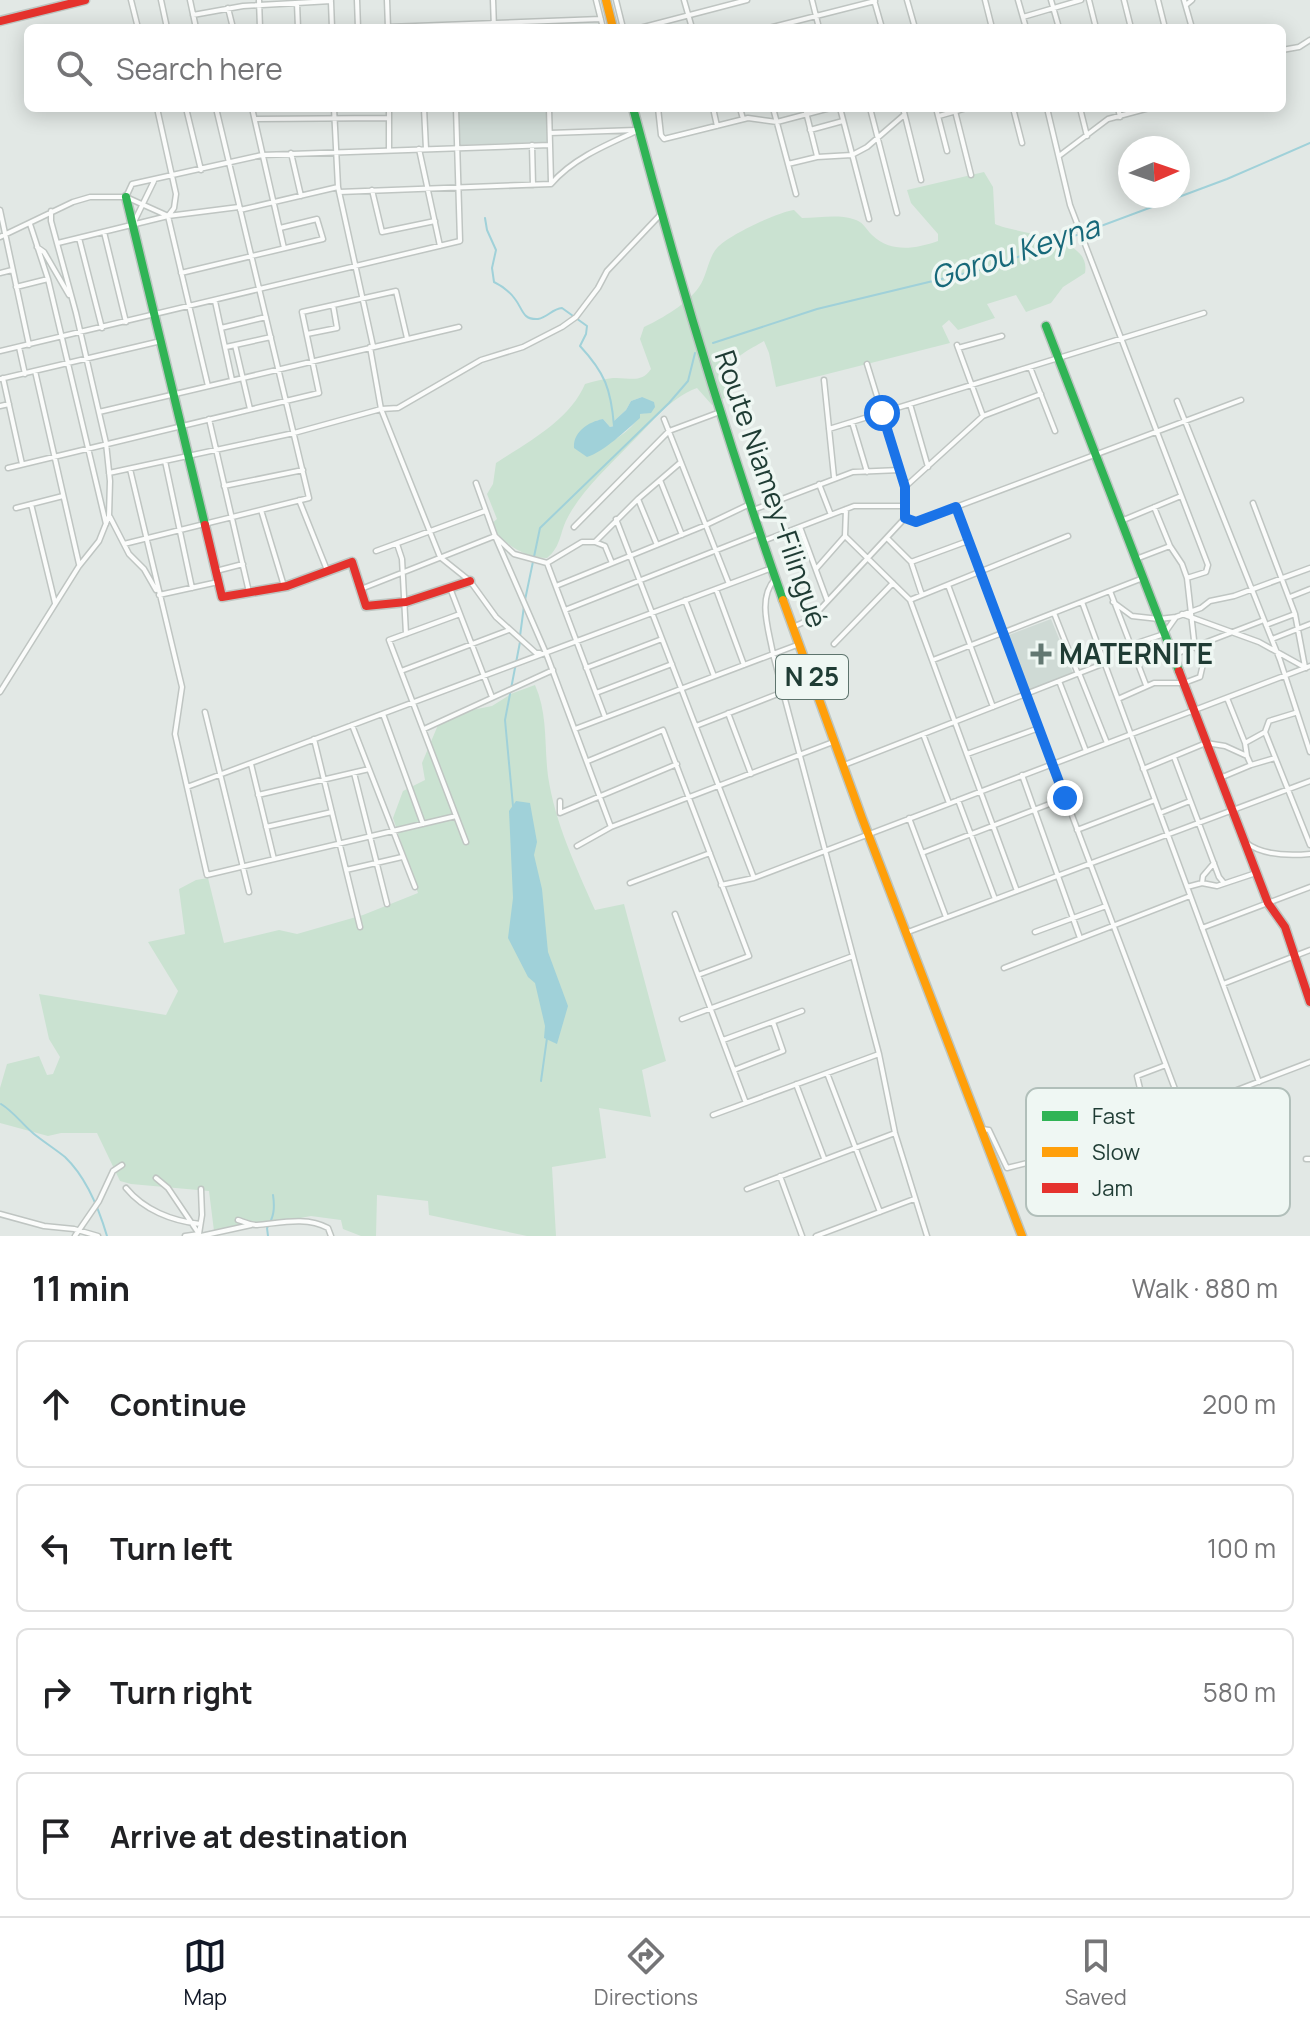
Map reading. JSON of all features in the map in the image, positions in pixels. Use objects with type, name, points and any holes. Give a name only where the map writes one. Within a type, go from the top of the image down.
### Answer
[{"type":"street","points":[[0,21],[85,0]]},
{"type":"street","points":[[131,0],[137,24]]},
{"type":"street","points":[[161,0],[166,24]]},
{"type":"street","points":[[190,0],[195,24]]},
{"type":"street","points":[[357,0],[358,24]]},
{"type":"street","points":[[387,0],[388,24]]},
{"type":"street","points":[[493,0],[494,24]]},
{"type":"street","points":[[596,0],[602,24]]},
{"type":"street","points":[[606,0],[612,24]]},
{"type":"street","points":[[616,0],[622,24]]},
{"type":"street","points":[[684,0],[691,24]]},
{"type":"street","points":[[655,24],[747,0]]},
{"type":"street","points":[[812,0],[818,24]]},
{"type":"street","points":[[785,24],[874,0],[881,24]]},
{"type":"street","points":[[907,0],[914,24]]},
{"type":"street","points":[[985,0],[991,24]]},
{"type":"street","points":[[1018,0],[1025,24]]},
{"type":"street","points":[[1051,0],[1058,24]]},
{"type":"street","points":[[1023,17],[1081,0]]},
{"type":"street","points":[[1089,0],[1095,24]]},
{"type":"street","points":[[1124,0],[1130,24]]},
{"type":"street","points":[[1158,0],[1164,24]]},
{"type":"street","points":[[1191,24],[1185,2],[1192,0]]},
{"type":"street","points":[[193,15],[259,3],[331,1],[332,24]]},
{"type":"street","points":[[259,3],[260,24]]},
{"type":"street","points":[[297,3],[298,24]]},
{"type":"street","points":[[228,8],[232,24]]},
{"type":"street","points":[[525,24],[601,19]]},
{"type":"street","points":[[1286,49],[1299,47],[1310,40]]},
{"type":"street","points":[[158,112],[174,177],[176,201],[168,216],[208,386]]},
{"type":"street","points":[[187,112],[201,170]]},
{"type":"street","points":[[124,544],[309,498],[217,112]]},
{"type":"street","points":[[253,112],[284,248]]},
{"type":"street","points":[[334,112],[339,189],[363,298],[381,409],[440,557],[470,581],[490,610],[509,630],[536,653],[546,653]]},
{"type":"street","points":[[360,112],[360,118]]},
{"type":"street","points":[[389,112],[389,150]]},
{"type":"street","points":[[424,112],[426,149]]},
{"type":"street","points":[[0,351],[460,241],[456,112]]},
{"type":"street","points":[[549,112],[551,184]]},
{"type":"street","name":"Route Niamey-Filingué","points":[[634,112],[720,412],[775,579],[1022,1236]]},
{"type":"street","points":[[659,112],[662,139],[743,119],[777,122],[803,112]]},
{"type":"street","points":[[714,112],[717,126]]},
{"type":"street","points":[[741,112],[743,119]]},
{"type":"street","points":[[774,112],[796,194]]},
{"type":"street","points":[[806,112],[817,157]]},
{"type":"street","points":[[841,112],[869,219]]},
{"type":"street","points":[[871,112],[897,213]]},
{"type":"street","points":[[904,112],[921,180]]},
{"type":"street","points":[[937,112],[947,151]]},
{"type":"street","points":[[938,116],[952,112]]},
{"type":"street","points":[[955,112],[971,175]]},
{"type":"street","points":[[1014,112],[1022,143]]},
{"type":"street","points":[[1048,112],[1070,205],[1208,565],[1206,572],[1187,578]]},
{"type":"street","points":[[1081,112],[1087,136]]},
{"type":"street","points":[[1119,112],[1120,117]]},
{"type":"street","points":[[1059,156],[1108,119],[1136,112]]},
{"type":"street","points":[[788,164],[817,157],[852,155],[904,115]]},
{"type":"street","points":[[254,119],[389,118]]},
{"type":"street","points":[[810,130],[844,121]]},
{"type":"street","points":[[550,133],[639,130]]},
{"type":"street","points":[[58,243],[168,216],[240,208],[339,189],[551,184],[565,170],[601,147],[639,130]]},
{"type":"street","points":[[532,145],[533,185]]},
{"type":"street","points":[[470,581],[388,607],[366,606],[352,562],[284,586],[222,597],[126,197],[132,184],[262,155],[550,145]]},
{"type":"street","points":[[419,149],[440,246]]},
{"type":"street","points":[[291,153],[301,196]]},
{"type":"street","points":[[133,224],[154,181]]},
{"type":"street","points":[[372,190],[382,232],[435,221]]},
{"type":"street","points":[[0,237],[51,211],[90,197],[126,197],[168,216]]},
{"type":"street","points":[[0,210],[29,345]]},
{"type":"street","points":[[0,692],[79,566],[99,541],[109,516],[106,443],[51,211]]},
{"type":"street","points":[[109,473],[294,433],[381,409],[398,408],[481,360],[523,347],[576,317],[607,271],[661,213]]},
{"type":"street","points":[[181,273],[323,239],[319,220],[280,228]]},
{"type":"street","points":[[30,224],[48,279],[106,526]]},
{"type":"street","points":[[104,232],[126,322]]},
{"type":"street","points":[[79,238],[102,328]]},
{"type":"street","points":[[37,247],[44,252],[72,301]]},
{"type":"street","points":[[0,273],[12,270]]},
{"type":"street","points":[[16,287],[48,279]]},
{"type":"street","points":[[8,468],[319,393],[302,312],[396,291],[407,338]]},
{"type":"street","points":[[215,301],[232,380]]},
{"type":"street","points":[[307,334],[337,328],[333,305]]},
{"type":"street","points":[[829,429],[1204,313]]},
{"type":"street","points":[[221,328],[266,317]]},
{"type":"street","points":[[1046,326],[1256,873],[1268,903],[1285,927],[1310,1002]]},
{"type":"street","points":[[99,412],[459,327]]},
{"type":"street","points":[[983,416],[957,346],[1002,336]]},
{"type":"street","points":[[225,347],[271,337]]},
{"type":"street","points":[[22,464],[2,379],[161,341]]},
{"type":"street","points":[[235,345],[250,409]]},
{"type":"street","points":[[19,347],[25,374]]},
{"type":"street","points":[[793,627],[811,619],[905,518],[905,487],[867,364]]},
{"type":"street","points":[[1030,367],[1055,431]]},
{"type":"street","points":[[35,371],[79,566]]},
{"type":"street","points":[[824,380],[834,478]]},
{"type":"street","points":[[905,487],[983,416],[1041,394]]},
{"type":"street","points":[[905,518],[916,522],[1241,400]]},
{"type":"street","points":[[1177,401],[1272,639],[1310,752]]},
{"type":"street","points":[[0,406],[9,404]]},
{"type":"street","points":[[910,404],[928,467]]},
{"type":"street","points":[[574,527],[669,431],[720,412]]},
{"type":"street","points":[[209,419],[249,592]]},
{"type":"street","points":[[664,419],[729,584]]},
{"type":"street","points":[[852,422],[867,472]]},
{"type":"street","points":[[165,461],[192,588]]},
{"type":"street","points":[[595,542],[616,519],[681,462]]},
{"type":"street","points":[[130,469],[182,687],[175,734],[207,875],[456,816]]},
{"type":"street","points":[[224,486],[303,470]]},
{"type":"street","points":[[556,586],[706,525],[834,478],[900,470]]},
{"type":"street","points":[[660,480],[682,535]]},
{"type":"street","points":[[476,483],[495,536],[553,670],[611,827]]},
{"type":"street","points":[[819,484],[831,515]]},
{"type":"street","points":[[16,508],[63,496]]},
{"type":"street","points":[[1121,521],[1181,496]]},
{"type":"street","points":[[638,499],[657,545]]},
{"type":"street","points":[[299,500],[327,570]]},
{"type":"street","points":[[1253,503],[1295,614],[1296,629],[1308,667]]},
{"type":"street","points":[[31,504],[55,605]]},
{"type":"street","points":[[565,610],[716,551],[800,527],[854,506],[905,506]]},
{"type":"street","points":[[956,507],[1175,1088]]},
{"type":"street","points":[[1118,699],[1154,683],[1184,683],[1200,677],[1203,664],[1196,645],[1187,578],[1154,507]]},
{"type":"street","points":[[816,569],[845,536],[846,509]]},
{"type":"street","points":[[261,510],[284,586]]},
{"type":"street","points":[[376,551],[485,511]]},
{"type":"street","points":[[109,516],[159,595]]},
{"type":"street","points":[[616,519],[754,878]]},
{"type":"street","points":[[800,527],[827,601]]},
{"type":"street","points":[[361,589],[495,536]]},
{"type":"street","points":[[495,536],[514,554],[547,563],[582,542],[595,542],[605,546],[613,563]]},
{"type":"street","points":[[845,536],[910,600],[1017,891]]},
{"type":"street","points":[[910,600],[1068,536]]},
{"type":"street","points":[[887,538],[911,562],[922,595]]},
{"type":"street","points":[[911,562],[968,541]]},
{"type":"street","points":[[397,544],[403,572],[406,634]]},
{"type":"street","points":[[1136,559],[1170,546]]},
{"type":"street","points":[[547,563],[605,717]]},
{"type":"street","points":[[216,571],[243,564]]},
{"type":"street","points":[[187,787],[772,568]]},
{"type":"street","points":[[1119,617],[1159,619],[1179,616],[1210,601],[1252,590],[1310,568]]},
{"type":"street","points":[[932,661],[1143,578]]},
{"type":"street","points":[[775,579],[765,599],[773,654],[879,1054],[895,1133],[927,1236]]},
{"type":"street","points":[[159,595],[218,582]]},
{"type":"street","points":[[834,644],[893,583]]},
{"type":"street","points":[[947,585],[993,707]]},
{"type":"street","points":[[450,588],[492,698]]},
{"type":"street","points":[[716,589],[744,665]]},
{"type":"street","points":[[1289,597],[1310,589]]},
{"type":"street","points":[[1110,591],[1147,686]]},
{"type":"street","points":[[685,600],[714,676]]},
{"type":"street","points":[[1082,602],[1259,1082]]},
{"type":"street","points":[[1113,602],[1132,616]]},
{"type":"street","points":[[1054,613],[1107,743]]},
{"type":"street","points":[[460,614],[389,640],[466,842]]},
{"type":"street","points":[[1173,656],[1229,633],[1295,614]]},
{"type":"street","points":[[1179,616],[1259,642],[1308,667]]},
{"type":"street","points":[[1131,645],[1164,634],[1179,616]]},
{"type":"street","points":[[1272,639],[1310,624]]},
{"type":"street","points":[[401,671],[509,630]]},
{"type":"street","points":[[586,668],[662,639]]},
{"type":"street","points":[[575,729],[800,644]]},
{"type":"street","points":[[844,765],[1105,663]]},
{"type":"street","points":[[596,693],[672,664]]},
{"type":"street","points":[[721,885],[754,878],[1308,667]]},
{"type":"street","points":[[424,730],[553,670]]},
{"type":"street","points":[[1059,681],[1086,751]]},
{"type":"street","points":[[696,726],[783,692]]},
{"type":"street","points":[[1227,698],[1251,765]]},
{"type":"street","points":[[205,712],[249,892]]},
{"type":"street","points":[[728,713],[751,774]]},
{"type":"street","points":[[1295,713],[1269,721],[1265,732],[1310,845]]},
{"type":"street","points":[[383,714],[423,824]]},
{"type":"street","points":[[352,725],[415,887]]},
{"type":"street","points":[[967,754],[1039,728]]},
{"type":"street","points":[[588,761],[663,730],[749,956],[698,975]]},
{"type":"street","points":[[1245,743],[1265,732]]},
{"type":"street","points":[[923,734],[949,803]]},
{"type":"street","points":[[314,739],[360,927]]},
{"type":"street","points":[[577,846],[611,827],[836,741]]},
{"type":"street","points":[[1143,769],[1206,743],[1225,746],[1247,756]]},
{"type":"street","points":[[1174,757],[1224,883]]},
{"type":"street","points":[[1219,778],[1275,758]]},
{"type":"street","points":[[250,763],[274,859]]},
{"type":"street","points":[[560,801],[560,813],[677,764]]},
{"type":"street","points":[[258,795],[369,769]]},
{"type":"street","points":[[354,773],[387,904]]},
{"type":"street","points":[[1022,775],[1080,938]]},
{"type":"street","points":[[908,932],[1310,781]]},
{"type":"street","points":[[922,853],[1065,798]]},
{"type":"street","points":[[958,800],[996,899]]},
{"type":"street","points":[[1077,830],[1155,800]]},
{"type":"street","points":[[1160,813],[1190,801]]},
{"type":"street","points":[[266,827],[332,812]]},
{"type":"street","points":[[909,818],[946,918]]},
{"type":"street","points":[[1243,840],[1264,851],[1310,854]]},
{"type":"street","points":[[630,883],[710,853]]},
{"type":"street","points":[[346,870],[403,857]]},
{"type":"street","points":[[1202,883],[1203,876],[1214,863]]},
{"type":"street","points":[[1187,887],[1202,883],[1217,886],[1256,873]]},
{"type":"street","points":[[1202,928],[1310,887]]},
{"type":"street","points":[[1004,968],[1190,896]]},
{"type":"street","points":[[1035,932],[1106,906]]},
{"type":"street","points":[[675,914],[746,1103]]},
{"type":"street","points":[[1223,984],[1310,950]]},
{"type":"street","points":[[682,1019],[853,956]]},
{"type":"street","points":[[723,1040],[802,1011]]},
{"type":"street","points":[[734,1070],[783,1051],[773,1022]]},
{"type":"street","points":[[713,1115],[879,1054]]},
{"type":"street","points":[[1243,1088],[1310,1062]]},
{"type":"street","points":[[1140,1088],[1137,1076],[1166,1065]]},
{"type":"street","points":[[827,1073],[880,1212]]},
{"type":"street","points":[[796,1084],[824,1158]]},
{"type":"street","points":[[981,1129],[989,1130],[1007,1168],[1026,1163]]},
{"type":"street","points":[[747,1189],[895,1133]]},
{"type":"street","points":[[75,1236],[99,1201],[113,1171],[122,1165]]},
{"type":"street","points":[[780,1176],[802,1236]]},
{"type":"street","points":[[156,1178],[168,1188],[200,1235]]},
{"type":"street","points":[[126,1188],[143,1205],[200,1224]]},
{"type":"street","points":[[200,1235],[201,1189]]},
{"type":"street","points":[[816,1236],[914,1199]]},
{"type":"street","points":[[0,1214],[98,1236]]},
{"type":"street","points":[[238,1220],[253,1225]]},
{"type":"street","points":[[185,1236],[274,1222],[314,1223],[328,1228],[331,1236]]},
{"type":"shaded area","points":[[458,112],[546,112],[548,142],[459,145]]},
{"type":"shaded area","name":"MATERNITE","points":[[1051,619],[1073,673],[1029,690],[1009,635]]},
{"type":"green space","points":[[984,172],[993,187],[995,224],[1066,244],[1084,260],[1085,273],[1063,287],[1051,303],[1026,312],[1016,295],[987,304],[995,318],[958,330],[949,320],[942,326],[950,343],[776,387],[764,341],[732,364],[727,375],[729,391],[723,399],[712,405],[697,388],[661,412],[582,496],[566,521],[558,544],[547,558],[522,552],[495,532],[490,525],[497,519],[487,494],[493,484],[496,463],[559,419],[585,384],[613,378],[634,379],[647,374],[651,369],[640,339],[644,327],[674,310],[694,293],[702,283],[714,252],[723,243],[754,225],[794,210],[802,218],[841,217],[857,220],[879,241],[895,247],[921,246],[938,241],[938,234],[911,203],[907,190]],"holes":[[[642,397],[646,413],[640,414],[621,435],[606,443],[596,421],[603,419],[610,427],[614,426],[614,421],[631,401]]]},
{"type":"green space","points":[[535,685],[544,718],[551,793],[561,828],[595,910],[624,904],[666,1061],[642,1070],[651,1117],[599,1108],[606,1158],[552,1167],[556,1236],[527,1236],[429,1215],[428,1201],[377,1195],[376,1236],[361,1236],[343,1229],[341,1220],[311,1216],[214,1231],[209,1191],[120,1181],[97,1133],[48,1136],[0,1123],[0,1088],[7,1064],[39,1056],[47,1075],[53,1074],[60,1057],[49,1039],[39,994],[166,1015],[178,991],[148,942],[185,934],[179,889],[208,878],[224,943],[279,930],[297,934],[363,915],[418,893],[393,818],[403,791],[425,780],[422,763],[438,725],[472,710],[492,706],[513,693]]},
{"type":"water","points":[[642,397],[654,402],[651,413],[640,414],[640,418],[594,454],[587,457],[574,448],[576,437],[582,429],[603,419],[610,427],[614,426],[614,421],[631,401]]},
{"type":"water","points":[[516,801],[530,803],[548,952],[568,1006],[557,1044],[544,1038],[545,1026],[535,983],[528,977],[508,938],[513,898],[509,811]]},
{"type":"waterway","name":"Gorou Keyna","points":[[713,343],[817,309],[991,267],[1227,179],[1310,143]]},
{"type":"waterway","points":[[485,218],[496,250],[492,268],[494,282],[511,294],[526,316],[538,319],[562,308],[587,326],[580,346],[605,382],[614,426]]},
{"type":"waterway","points":[[525,600],[540,528],[669,403],[688,381],[695,353]]},
{"type":"waterway","points":[[520,636],[524,606]]},
{"type":"waterway","points":[[513,806],[505,720],[520,642]]},
{"type":"waterway","points":[[541,1081],[547,1038]]},
{"type":"waterway","points":[[1,1104],[73,1165],[91,1194],[107,1236]]},
{"type":"waterway","points":[[268,1236],[273,1195]]},
{"type":"traffic: fast","points":[[634,112],[703,356],[783,600]]},
{"type":"traffic: fast","points":[[126,197],[205,525]]},
{"type":"traffic: fast","points":[[1046,326],[1179,671]]},
{"type":"traffic: slow","points":[[606,0],[612,24]]},
{"type":"traffic: slow","points":[[783,600],[862,818],[1022,1236]]},
{"type":"traffic: jam","points":[[0,21],[85,0]]},
{"type":"traffic: jam","points":[[205,525],[222,597],[287,586],[352,562],[366,606],[406,602],[470,581]]},
{"type":"traffic: jam","points":[[1179,671],[1268,903],[1285,927],[1310,1002]]},
{"type":"place","name":"MATERNITE","points":[[1041,654]]},
{"type":"route","points":[[882,413],[905,487],[905,518],[916,522],[956,507],[1065,798]]}]
